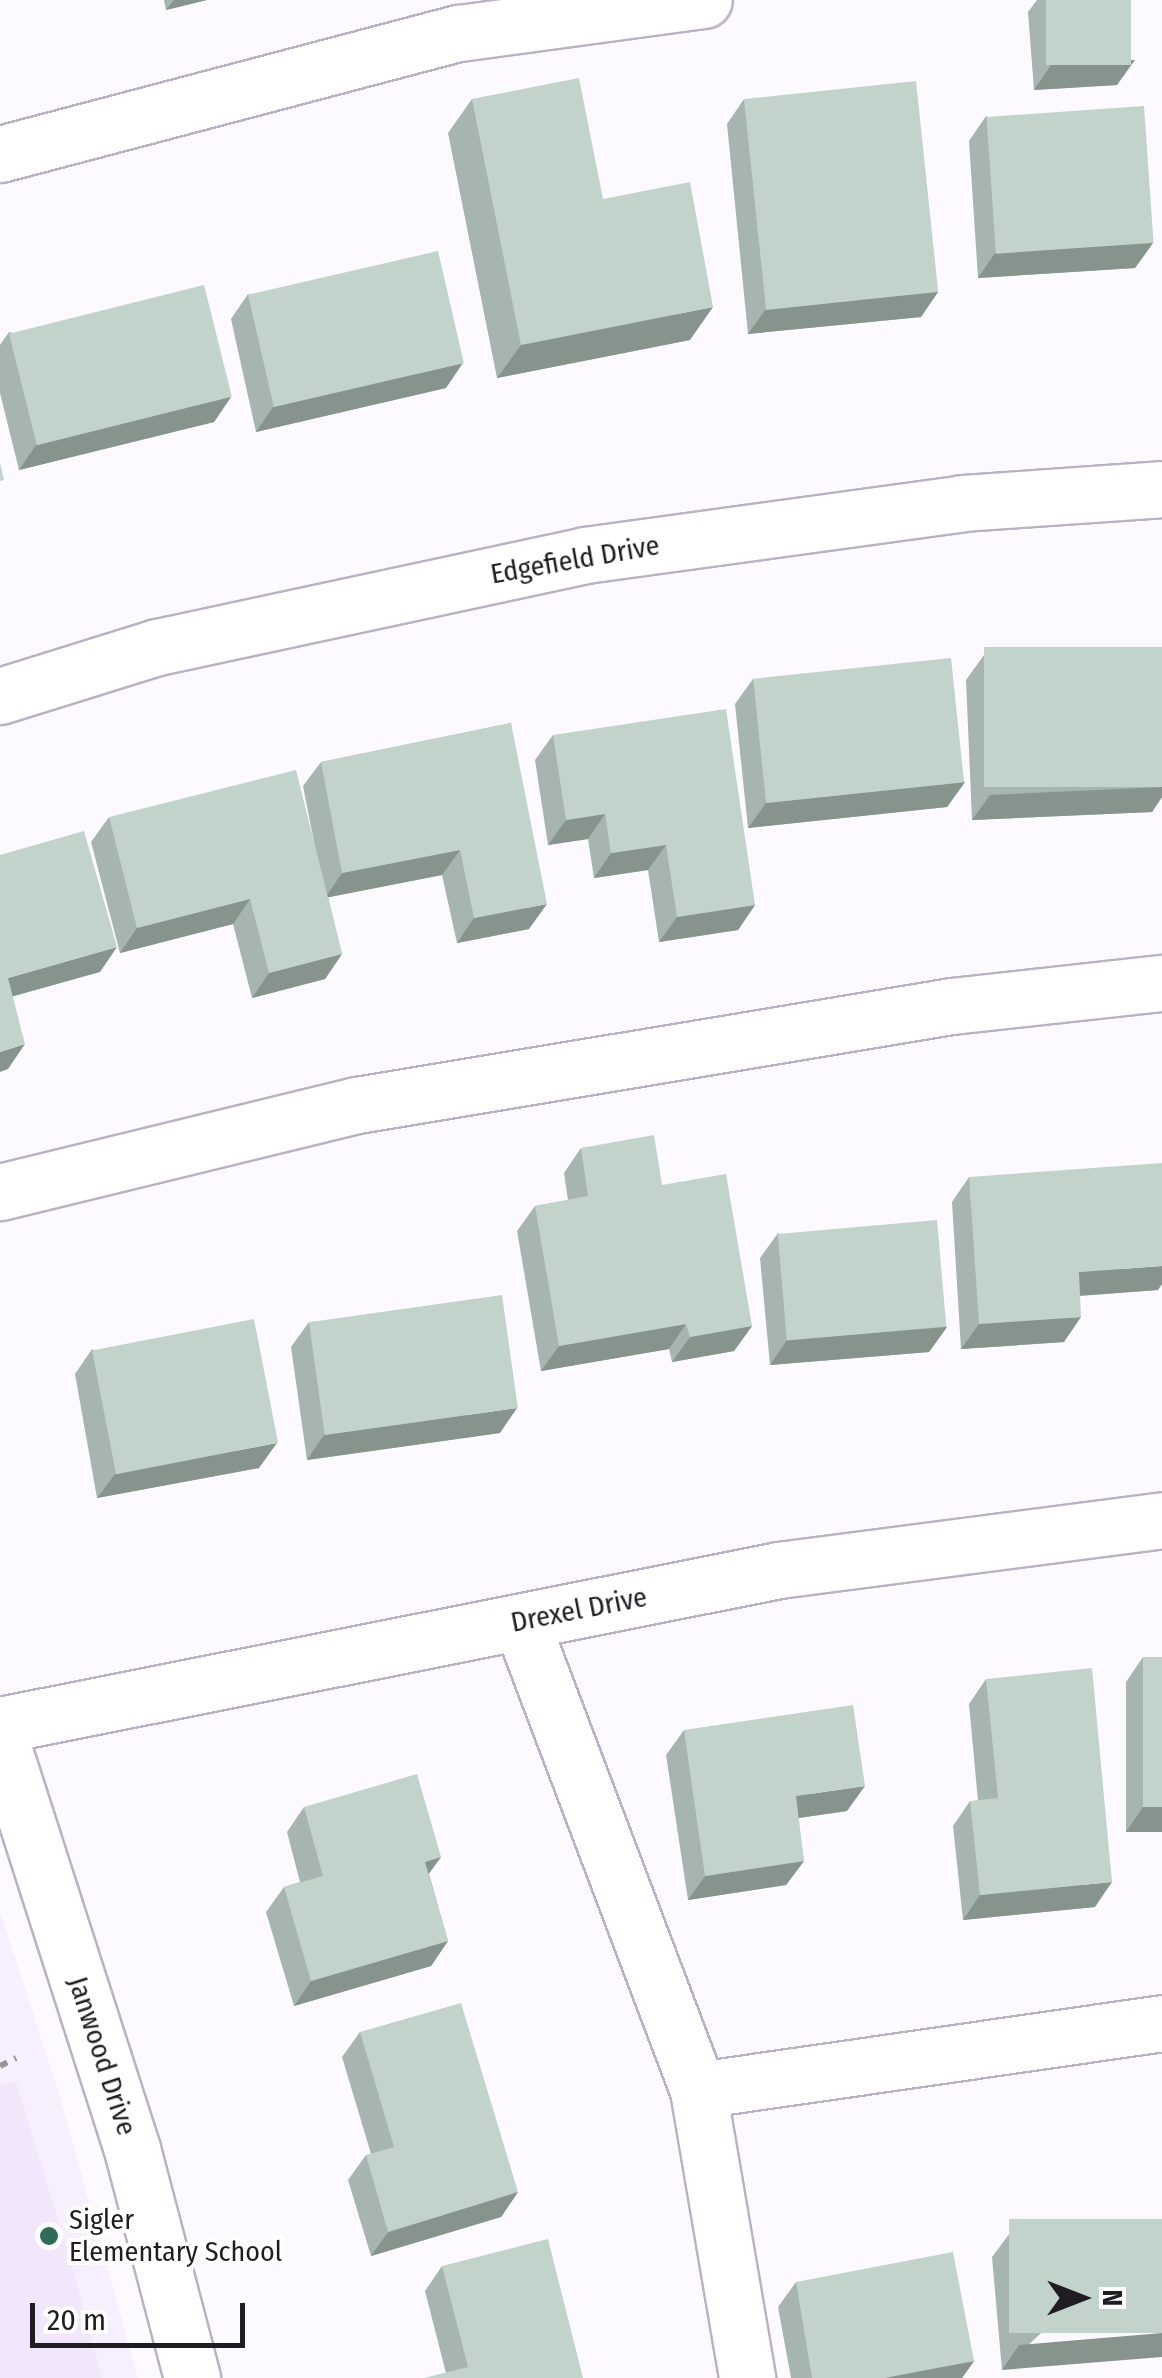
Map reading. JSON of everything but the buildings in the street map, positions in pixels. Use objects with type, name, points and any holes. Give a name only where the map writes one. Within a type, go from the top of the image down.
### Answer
[{"type":"street","points":[[0,154],[459,34],[704,0]]},
{"type":"street","name":"Edgefield Drive","points":[[0,696],[157,647],[585,555],[962,503],[1162,489]]},
{"type":"street","points":[[0,1192],[357,1105],[952,1006],[1162,983]]},
{"type":"street","name":"Drexel Drive","points":[[0,1725],[779,1570],[1162,1520]]},
{"type":"street","points":[[521,1622],[698,2090],[747,2378]]},
{"type":"street","name":"Janwood Drive","points":[[0,1738],[132,2149],[192,2378]]},
{"type":"street","points":[[698,2090],[1162,2024]]},
{"type":"path","points":[[0,2066],[16,2058]]},
{"type":"shaded area","name":"Sigler Elementary School","points":[[0,1911],[59,2094],[138,2378],[0,2378]]},
{"type":"shaded area","points":[[16,2082],[102,2378],[0,2378],[0,2084]]},
{"type":"place","name":"Sigler Elementary School","points":[[49,2236]]}]
